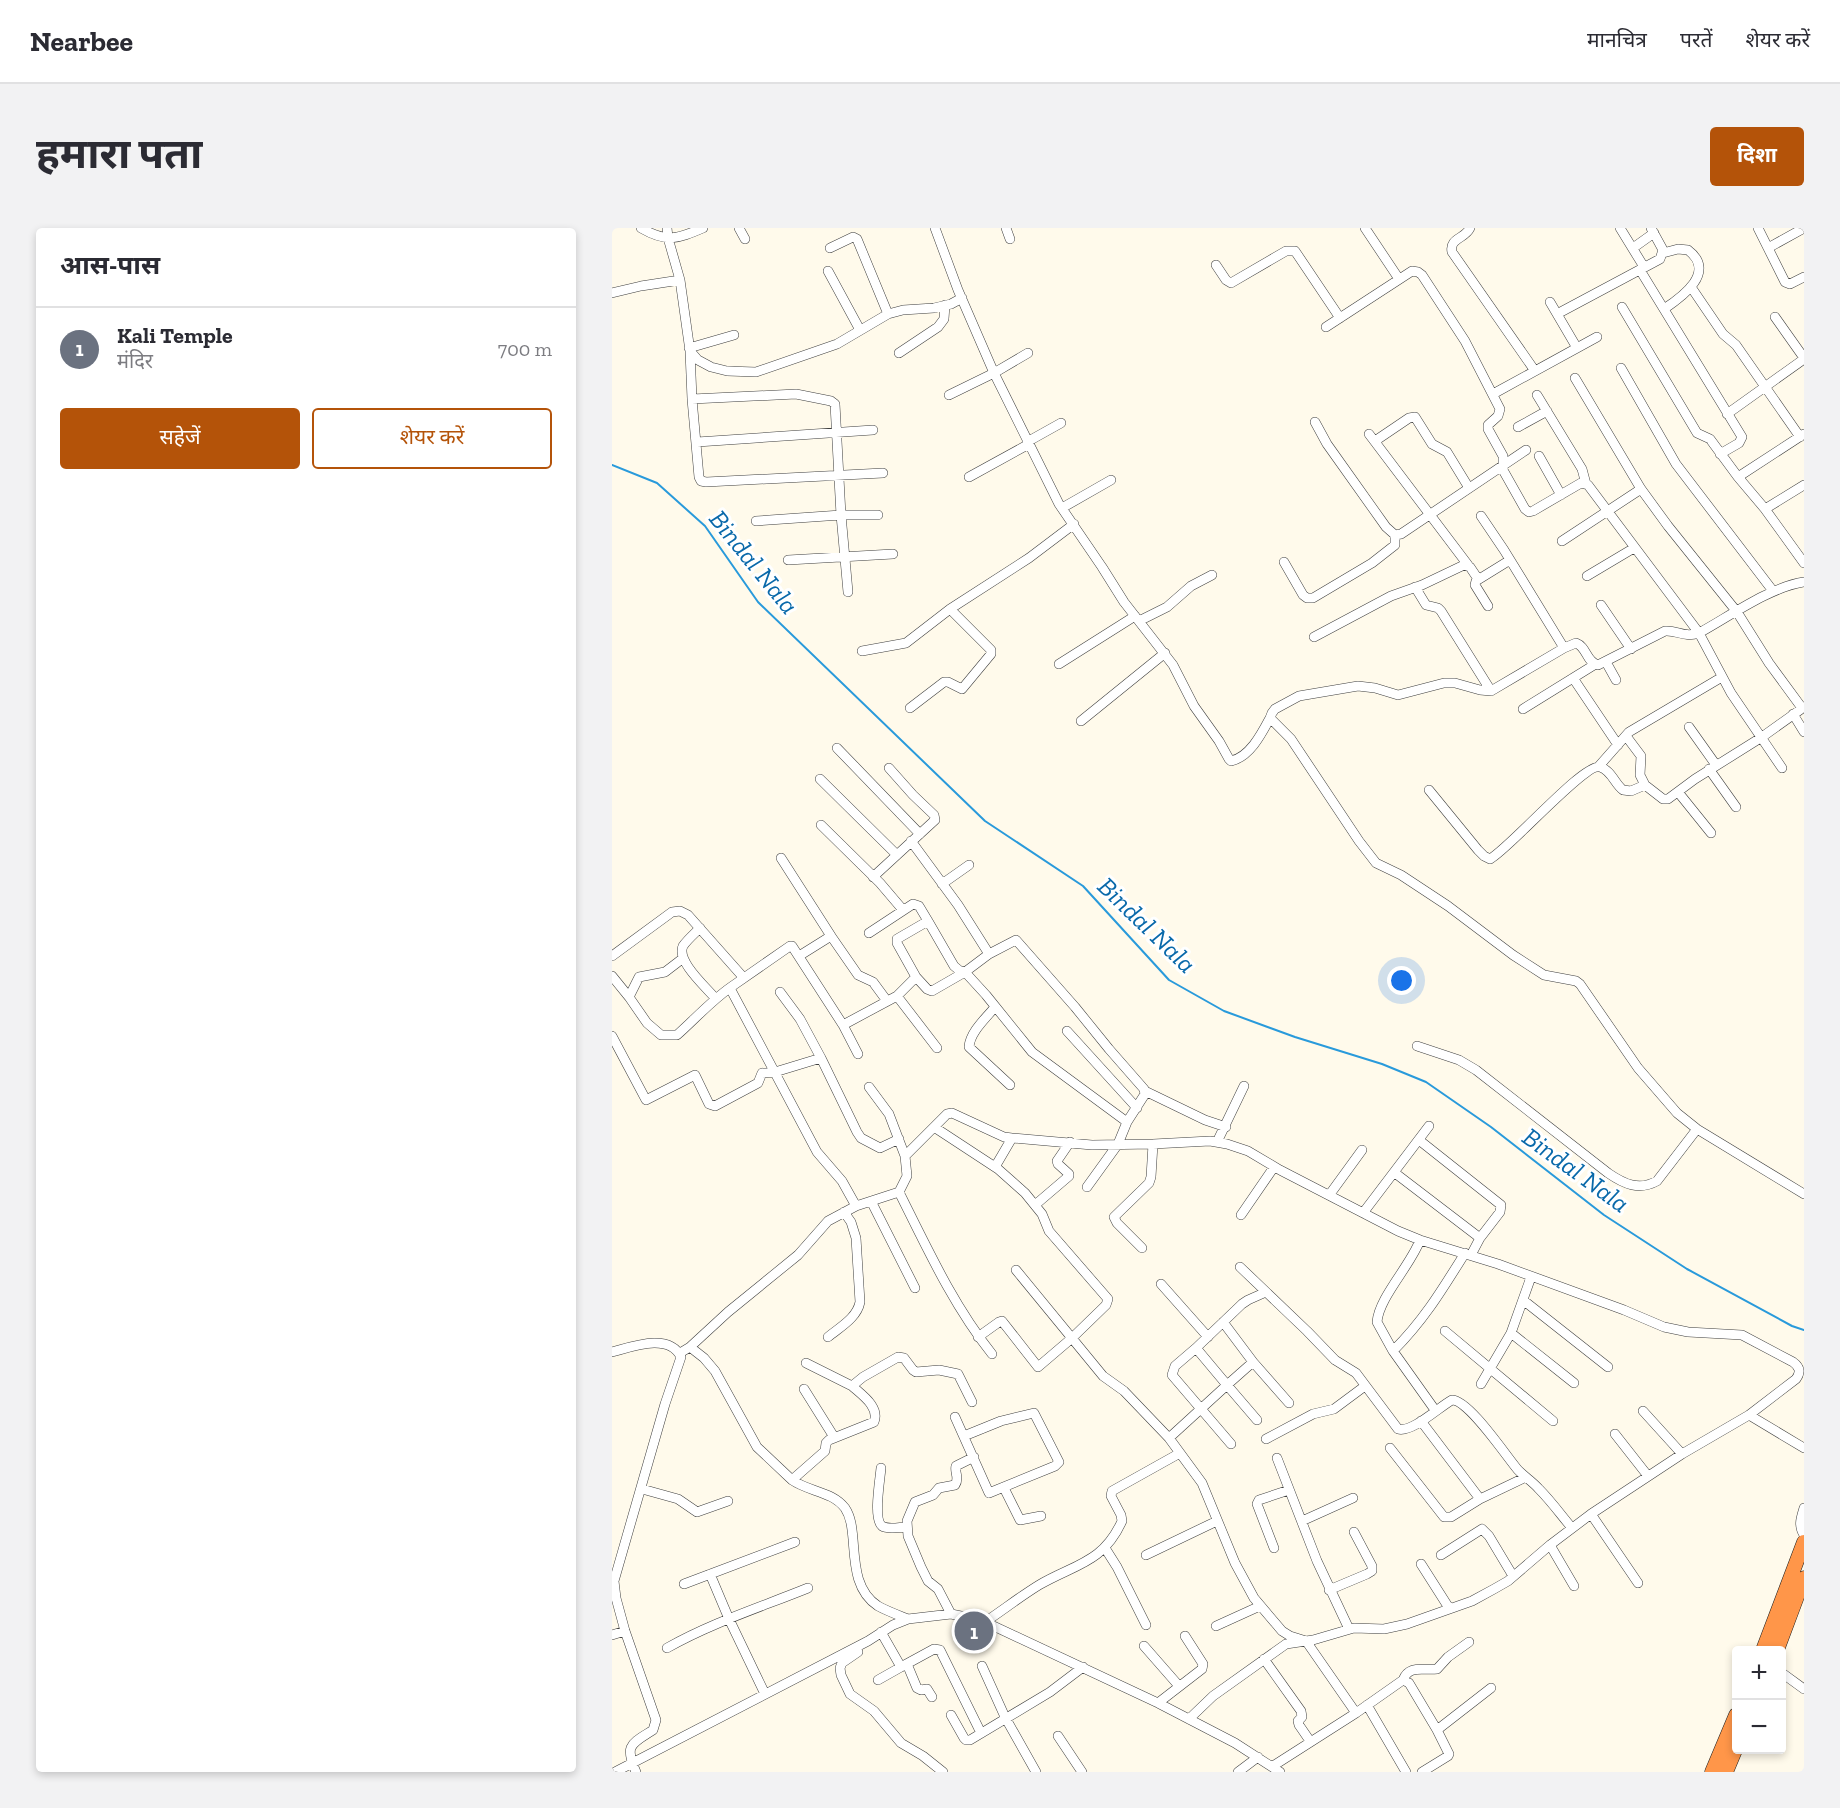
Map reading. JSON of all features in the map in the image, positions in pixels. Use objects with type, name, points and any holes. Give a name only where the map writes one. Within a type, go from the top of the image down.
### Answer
[{"type":"highway","points":[[1765,1646],[1804,1542]]},
{"type":"highway","points":[[1778,1646],[1804,1578]]},
{"type":"highway","points":[[1712,1772],[1732,1727]]},
{"type":"highway","points":[[1726,1772],[1734,1754]]},
{"type":"street","points":[[641,228],[653,235],[667,233],[680,238],[703,228]]},
{"type":"street","points":[[739,228],[745,239]]},
{"type":"street","points":[[935,228],[994,373],[1062,508],[1124,602],[1177,670],[1194,706],[1231,761],[1236,760],[1255,745],[1275,709],[1299,696],[1358,686],[1398,695],[1444,683],[1455,683],[1491,691],[1576,643],[1594,665]]},
{"type":"street","points":[[1006,228],[1010,239]]},
{"type":"street","points":[[1365,228],[1399,279]]},
{"type":"street","points":[[1470,228],[1467,233],[1453,242],[1452,252],[1535,371]]},
{"type":"street","points":[[1620,228],[1633,248],[1664,309],[1742,439],[1720,454]]},
{"type":"street","points":[[1758,228],[1785,282],[1790,284],[1804,276]]},
{"type":"street","points":[[1768,248],[1804,228]]},
{"type":"street","points":[[1633,248],[1653,230],[1663,253]]},
{"type":"street","points":[[667,233],[680,280],[689,350],[699,477],[703,482],[883,473]]},
{"type":"street","points":[[830,248],[853,237],[857,238],[888,314]]},
{"type":"street","points":[[1663,253],[1683,249],[1692,253],[1699,264],[1696,280],[1685,295],[1664,309]]},
{"type":"street","points":[[1216,266],[1231,283],[1286,251],[1293,250],[1340,318]]},
{"type":"street","points":[[1557,314],[1660,259],[1663,253]]},
{"type":"street","points":[[828,271],[860,330]]},
{"type":"street","points":[[1326,327],[1412,271],[1418,272],[1465,340],[1493,394],[1500,411],[1488,427],[1503,456],[1502,467],[1527,511],[1533,511],[1581,483],[1586,484]]},
{"type":"street","points":[[612,293],[680,280]]},
{"type":"street","points":[[1691,287],[1723,334],[1736,345],[1765,388],[1802,435],[1738,477]]},
{"type":"street","points":[[689,350],[705,364],[720,370],[756,372],[824,350],[888,314],[945,305],[962,298]]},
{"type":"street","points":[[1550,302],[1577,348]]},
{"type":"street","points":[[899,354],[939,327],[944,319],[945,305]]},
{"type":"street","points":[[1622,307],[1697,433],[1710,439],[1804,563]]},
{"type":"street","points":[[1727,414],[1804,359],[1775,316]]},
{"type":"street","points":[[689,350],[734,335]]},
{"type":"street","points":[[1493,394],[1597,337]]},
{"type":"street","points":[[949,395],[1028,353]]},
{"type":"street","points":[[1621,368],[1676,464],[1773,591]]},
{"type":"street","points":[[1575,378],[1641,489],[1704,573],[1737,612],[1769,663],[1803,707],[1762,737],[1695,778],[1672,798],[1666,800],[1645,785],[1640,775],[1641,756],[1626,736]]},
{"type":"street","points":[[692,399],[796,394],[831,401],[837,406],[841,515],[848,592]]},
{"type":"street","points":[[1537,395],[1582,469],[1586,484],[1699,633],[1722,677],[1782,768]]},
{"type":"street","points":[[1518,427],[1547,411]]},
{"type":"street","points":[[1469,488],[1447,452],[1432,444],[1414,417],[1372,437],[1478,579]]},
{"type":"street","points":[[1284,562],[1303,594],[1310,599],[1346,579],[1395,545],[1395,535],[1386,527],[1328,444],[1316,422]]},
{"type":"street","points":[[969,477],[1061,423]]},
{"type":"street","points":[[697,442],[873,430]]},
{"type":"street","points":[[1395,535],[1401,534],[1526,450]]},
{"type":"street","points":[[1539,456],[1561,495]]},
{"type":"street","points":[[1062,508],[1110,480]]},
{"type":"street","points":[[1765,509],[1804,485]]},
{"type":"street","points":[[1562,541],[1641,489]]},
{"type":"street","points":[[756,521],[841,515],[878,515]]},
{"type":"street","points":[[1481,516],[1564,648]]},
{"type":"street","points":[[862,651],[906,643],[950,609],[1029,558],[1074,524]]},
{"type":"street","points":[[1587,576],[1634,548]]},
{"type":"street","points":[[788,560],[893,554]]},
{"type":"street","points":[[1488,606],[1475,583],[1510,560]]},
{"type":"street","points":[[1314,637],[1391,596],[1468,565]]},
{"type":"street","points":[[1059,664],[1137,619],[1167,606],[1191,586],[1212,575]]},
{"type":"street","points":[[1524,709],[1594,665],[1606,662],[1665,630],[1672,630],[1685,636],[1699,633],[1773,591],[1804,582]]},
{"type":"street","points":[[1415,587],[1426,605],[1441,611],[1491,691]]},
{"type":"street","points":[[1601,605],[1631,649]]},
{"type":"street","points":[[909,708],[944,682],[963,688],[991,654],[989,646],[950,609]]},
{"type":"street","points":[[1081,721],[1164,653]]},
{"type":"street","points":[[1606,662],[1616,680]]},
{"type":"street","points":[[1429,790],[1478,850],[1490,859],[1576,779],[1599,766],[1626,736],[1671,706],[1722,677]]},
{"type":"street","points":[[1573,678],[1618,745]]},
{"type":"street","points":[[1793,714],[1804,732]]},
{"type":"street","points":[[1270,718],[1291,739],[1359,841],[1376,862],[1401,875],[1448,906],[1513,955],[1544,975],[1568,979],[1580,984],[1635,1064],[1654,1089],[1677,1113],[1697,1129],[1804,1194]]},
{"type":"street","points":[[1689,727],[1737,807]]},
{"type":"street","points":[[837,748],[920,834]]},
{"type":"street","points":[[1599,766],[1610,774],[1623,790],[1632,791],[1645,785]]},
{"type":"street","points":[[873,877],[935,821],[935,816],[889,768]]},
{"type":"street","points":[[820,779],[897,855]]},
{"type":"street","points":[[1678,792],[1711,833]]},
{"type":"street","points":[[821,825],[903,910]]},
{"type":"street","points":[[911,841],[989,954]]},
{"type":"street","points":[[782,858],[858,975],[873,982],[887,1001]]},
{"type":"street","points":[[942,884],[969,865]]},
{"type":"street","points":[[869,933],[911,904],[917,904],[954,966],[965,972],[1038,1057],[1127,1122]]},
{"type":"street","points":[[612,956],[676,910],[684,912],[743,977]]},
{"type":"street","points":[[928,921],[897,939],[897,944],[916,977],[927,989],[932,991],[965,972],[989,954],[1012,941],[1018,941],[1145,1091],[1226,1127]]},
{"type":"street","points":[[700,928],[684,945],[682,959],[715,998]]},
{"type":"street","points":[[799,956],[831,936]]},
{"type":"street","points":[[612,976],[647,1023],[661,1035],[677,1035],[715,998],[790,946],[794,947],[843,1025],[858,1054]]},
{"type":"street","points":[[629,997],[639,977],[665,972],[682,959]]},
{"type":"street","points":[[843,1025],[897,996],[916,977]]},
{"type":"street","points":[[731,987],[816,1152],[842,1181],[856,1206]]},
{"type":"street","points":[[780,992],[800,1019],[861,1138],[880,1148],[899,1139]]},
{"type":"street","points":[[897,996],[937,1048]]},
{"type":"street","points":[[994,1007],[974,1032],[969,1047],[1010,1085]]},
{"type":"street","points":[[1067,1031],[1137,1108]]},
{"type":"street","points":[[612,1036],[646,1100],[695,1075],[709,1104],[715,1106],[758,1083],[762,1073],[775,1072],[821,1058]]},
{"type":"street","points":[[1417,1046],[1459,1060],[1476,1070],[1608,1173],[1631,1185],[1647,1186],[1657,1181],[1697,1129]]},
{"type":"street","points":[[1217,1142],[1244,1086]]},
{"type":"street","points":[[680,1353],[798,1255],[823,1225],[856,1206],[899,1192],[907,1176],[905,1156],[889,1114],[869,1087]]},
{"type":"street","points":[[1087,1187],[1118,1144],[1127,1122],[1145,1091]]},
{"type":"street","points":[[905,1156],[947,1114],[952,1113],[1004,1137],[1012,1138],[1092,1145],[1217,1142],[1248,1151],[1274,1167],[1420,1240],[1468,1254],[1664,1327],[1689,1332],[1742,1335],[1797,1365],[1800,1372],[1796,1378],[1749,1415],[1682,1454],[1591,1514],[1513,1576],[1472,1601],[1390,1628],[1349,1629],[1286,1644],[1212,1696],[1189,1719]]},
{"type":"street","points":[[1363,1213],[1429,1126]]},
{"type":"street","points":[[934,1127],[994,1167],[1025,1193],[1042,1214],[1049,1231],[1108,1299],[1106,1305],[1038,1367],[1002,1321],[978,1336]]},
{"type":"street","points":[[994,1167],[1012,1138]]},
{"type":"street","points":[[1393,1351],[1427,1312],[1500,1212],[1501,1205],[1419,1140]]},
{"type":"street","points":[[1035,1205],[1069,1176],[1057,1161],[1070,1142]]},
{"type":"street","points":[[1142,1248],[1114,1217],[1149,1183],[1152,1177],[1153,1144]]},
{"type":"street","points":[[1330,1194],[1362,1149]]},
{"type":"street","points":[[1241,1215],[1274,1167]]},
{"type":"street","points":[[1395,1173],[1480,1238]]},
{"type":"street","points":[[899,1192],[949,1289],[992,1354]]},
{"type":"street","points":[[871,1201],[915,1288]]},
{"type":"street","points":[[828,1337],[852,1317],[860,1302],[856,1238],[851,1222],[844,1212]]},
{"type":"street","points":[[1420,1240],[1378,1316],[1379,1325],[1393,1351],[1435,1410]]},
{"type":"street","points":[[1240,1267],[1335,1360],[1356,1373],[1398,1429],[1404,1430],[1421,1421],[1452,1400],[1462,1403],[1572,1528]]},
{"type":"street","points":[[1016,1270],[1103,1376],[1124,1391],[1169,1438],[1202,1483],[1234,1563],[1260,1605],[1285,1634],[1306,1641],[1356,1713]]},
{"type":"street","points":[[1481,1384],[1511,1333],[1531,1277]]},
{"type":"street","points":[[1161,1284],[1208,1337]]},
{"type":"street","points":[[1231,1444],[1172,1375],[1175,1366],[1223,1322],[1248,1300],[1266,1292]]},
{"type":"street","points":[[1523,1300],[1608,1367]]},
{"type":"street","points":[[1223,1322],[1289,1403]]},
{"type":"street","points":[[1445,1331],[1553,1421]]},
{"type":"street","points":[[1511,1333],[1574,1383]]},
{"type":"street","points":[[612,1353],[652,1343],[670,1346],[680,1353],[681,1359],[665,1404],[614,1581],[625,1631],[656,1723],[653,1730],[630,1748],[629,1755],[634,1768]]},
{"type":"street","points":[[690,1347],[715,1371],[757,1447],[792,1480],[833,1497],[844,1507],[851,1523],[857,1576],[864,1592],[878,1606],[908,1619]]},
{"type":"street","points":[[1196,1348],[1257,1420]]},
{"type":"street","points":[[852,1386],[898,1357],[903,1357],[916,1372],[944,1370],[959,1374],[972,1402]]},
{"type":"street","points":[[792,1480],[825,1451],[827,1441],[863,1428],[876,1420],[876,1415],[869,1402],[852,1386],[806,1362]]},
{"type":"street","points":[[1169,1438],[1254,1362]]},
{"type":"street","points":[[1266,1439],[1313,1414],[1334,1408],[1365,1386]]},
{"type":"street","points":[[804,1389],[834,1437]]},
{"type":"street","points":[[1643,1411],[1682,1454]]},
{"type":"street","points":[[955,1417],[964,1436],[974,1456],[988,1493],[1055,1466],[1059,1462],[1036,1414],[1001,1421],[964,1436]]},
{"type":"street","points":[[1749,1415],[1804,1448]]},
{"type":"street","points":[[1421,1421],[1480,1499]]},
{"type":"street","points":[[1615,1434],[1648,1476]]},
{"type":"street","points":[[1390,1448],[1444,1518],[1451,1517],[1480,1499],[1526,1477]]},
{"type":"street","points":[[985,1622],[1036,1586],[1085,1563],[1105,1548],[1122,1521],[1110,1496],[1112,1491],[1180,1453]]},
{"type":"street","points":[[951,1614],[938,1589],[928,1581],[912,1549],[906,1527],[915,1502],[933,1495],[939,1488],[955,1485],[956,1466],[974,1456]]},
{"type":"street","points":[[1277,1458],[1329,1590],[1349,1629]]},
{"type":"street","points":[[881,1468],[879,1521],[883,1527],[887,1528],[906,1527]]},
{"type":"street","points":[[1004,1488],[1020,1520],[1041,1516]]},
{"type":"street","points":[[642,1489],[678,1499],[697,1512],[728,1501]]},
{"type":"street","points":[[1274,1548],[1257,1504],[1259,1500],[1289,1490]]},
{"type":"street","points":[[1302,1521],[1353,1498]]},
{"type":"street","points":[[1804,1508],[1800,1520],[1800,1528],[1804,1535]]},
{"type":"street","points":[[1591,1514],[1638,1583]]},
{"type":"street","points":[[1146,1555],[1216,1521]]},
{"type":"street","points":[[1441,1555],[1482,1529],[1489,1536],[1513,1576]]},
{"type":"street","points":[[1329,1590],[1372,1571],[1372,1566],[1354,1532]]},
{"type":"street","points":[[684,1584],[795,1542]]},
{"type":"street","points":[[1550,1545],[1574,1586]]},
{"type":"street","points":[[1105,1548],[1146,1625]]},
{"type":"street","points":[[1421,1564],[1449,1608]]},
{"type":"street","points":[[710,1574],[765,1694]]},
{"type":"street","points":[[667,1648],[690,1635],[808,1588]]},
{"type":"street","points":[[1216,1626],[1260,1605]]},
{"type":"street","points":[[943,1772],[924,1756],[898,1740],[880,1717],[850,1694],[840,1671],[841,1665],[868,1641],[908,1619],[951,1614],[985,1622],[1158,1703],[1277,1769],[1311,1742],[1403,1680],[1405,1674],[1413,1670],[1437,1670],[1448,1657],[1469,1642]]},
{"type":"street","points":[[612,1635],[625,1631]]},
{"type":"street","points":[[881,1632],[917,1688],[927,1689],[932,1697]]},
{"type":"street","points":[[1158,1703],[1203,1667],[1185,1636]]},
{"type":"street","points":[[615,1772],[634,1768],[765,1694],[868,1641]]},
{"type":"street","points":[[1144,1646],[1179,1686]]},
{"type":"street","points":[[878,1680],[934,1649],[940,1650],[981,1733]]},
{"type":"street","points":[[1264,1659],[1301,1712],[1299,1725],[1311,1742]]},
{"type":"street","points":[[982,1666],[1005,1718],[1036,1772]]},
{"type":"street","points":[[951,1715],[966,1740],[970,1740],[1050,1692],[1083,1667]]},
{"type":"street","points":[[1786,1676],[1804,1689]]},
{"type":"street","points":[[1403,1680],[1409,1683],[1449,1755],[1422,1772]]},
{"type":"street","points":[[1437,1730],[1491,1688]]},
{"type":"street","points":[[1366,1705],[1406,1772]]},
{"type":"street","points":[[1058,1736],[1082,1772]]},
{"type":"street","points":[[1238,1772],[1258,1757]]},
{"type":"waterway","name":"Bindal Nala","points":[[612,465],[657,483],[705,526],[758,602],[985,821],[1083,886],[1169,980],[1224,1011],[1295,1037],[1382,1064],[1426,1082],[1491,1127],[1604,1215],[1687,1269],[1792,1326],[1804,1330]]},
{"type":"place","name":"Kali Temple","points":[[974,1631]]}]
